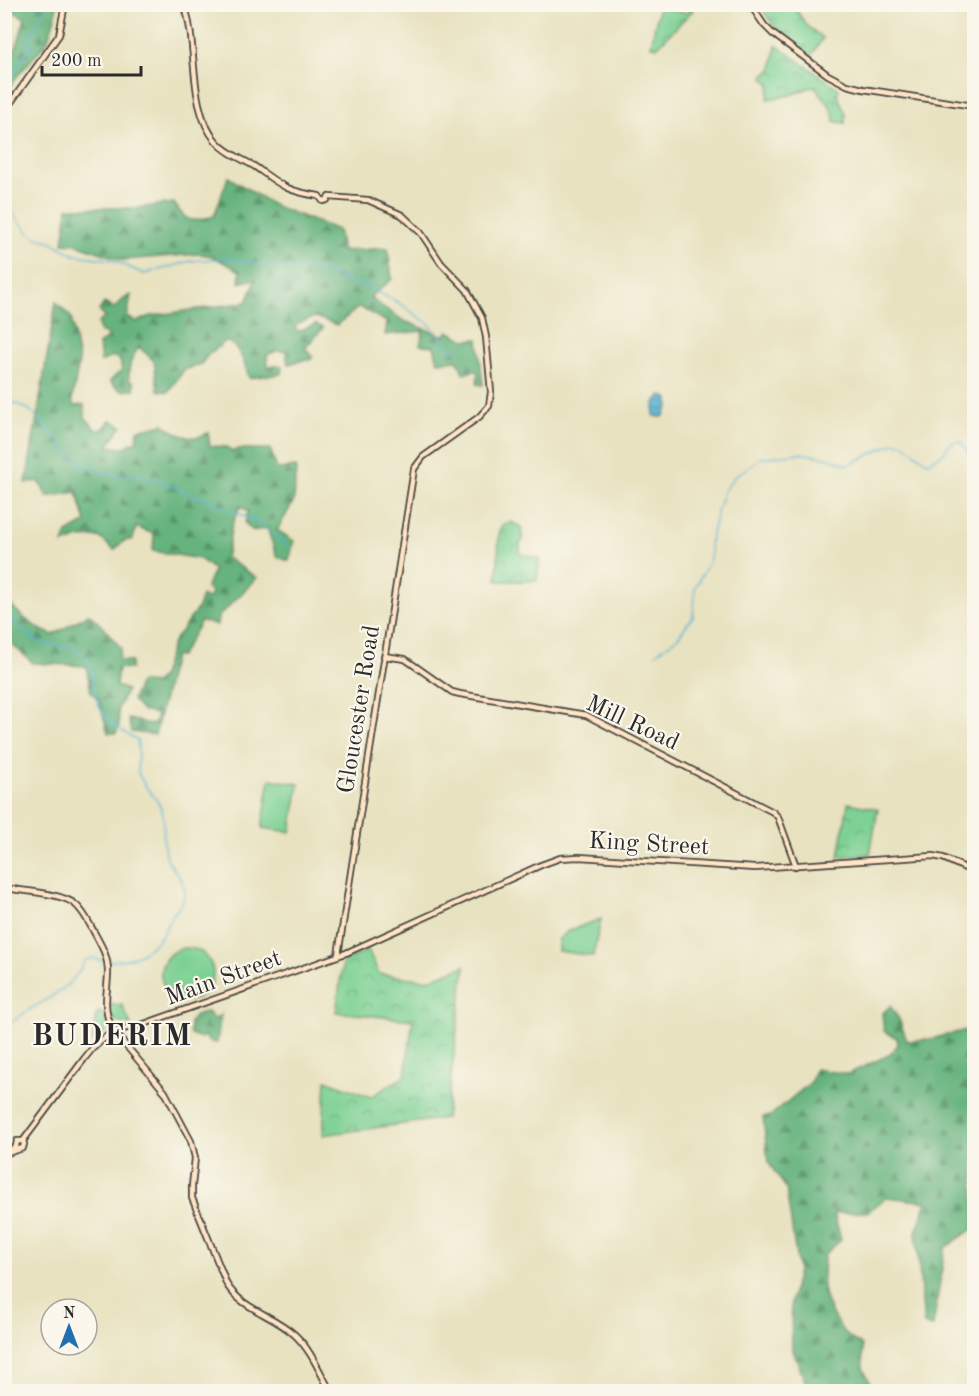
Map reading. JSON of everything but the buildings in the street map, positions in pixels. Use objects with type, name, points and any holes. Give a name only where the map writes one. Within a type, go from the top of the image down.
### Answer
[{"type":"main road","points":[[4,112],[59,35],[65,4]]},
{"type":"main road","name":"Gloucester Road","points":[[184,4],[193,44],[200,110],[204,123],[215,141],[285,188],[301,194],[319,196],[324,201],[329,196],[368,200],[402,215],[421,233],[441,262],[467,290],[478,309],[485,328],[492,399],[485,411],[423,457],[414,470],[338,955]]},
{"type":"main road","points":[[750,4],[773,34],[836,80],[863,89],[975,106]]},
{"type":"main road","name":"Mill Road","points":[[384,656],[405,659],[453,692],[586,716],[773,812],[778,817],[796,866]]},
{"type":"main road","name":"King Street","points":[[338,955],[560,858],[579,856],[755,868],[933,856],[944,858],[975,872]]},
{"type":"main road","points":[[4,888],[60,897],[71,901],[79,908],[107,958],[105,1008],[111,1026]]},
{"type":"main road","name":"Main Street","points":[[120,1029],[140,1026],[338,955]]},
{"type":"main road","points":[[111,1026],[116,1025],[120,1029],[118,1036]]},
{"type":"main road","points":[[7,1153],[17,1147],[16,1141],[23,1141],[92,1049],[108,1035],[108,1029],[111,1026]]},
{"type":"main road","points":[[108,1035],[112,1038],[118,1036]]},
{"type":"main road","points":[[118,1036],[165,1092],[191,1141],[195,1158],[192,1198],[227,1285],[232,1293],[244,1303],[297,1336],[331,1392]]},
{"type":"green space","points":[[10,5],[57,5],[47,42],[14,80],[5,97],[5,65],[15,49],[25,18],[11,10]]},
{"type":"green space","points":[[688,5],[691,5],[693,10],[657,47],[651,46],[659,6],[685,13],[690,9]]},
{"type":"green space","points":[[759,5],[793,5],[807,26],[823,38],[811,56],[774,26]]},
{"type":"green space","points":[[776,45],[839,89],[837,94],[846,114],[845,123],[834,121],[830,106],[814,86],[791,95],[768,99],[770,84],[763,78],[764,74],[772,70]]},
{"type":"green space","points":[[228,177],[275,206],[338,230],[342,251],[388,248],[392,279],[370,298],[404,321],[444,336],[448,331],[465,340],[478,339],[483,385],[477,384],[478,373],[475,370],[464,374],[457,360],[438,362],[434,346],[420,345],[423,331],[385,335],[387,322],[359,307],[337,325],[315,317],[295,325],[297,332],[316,324],[323,328],[305,348],[313,357],[310,360],[288,364],[286,351],[276,351],[267,355],[268,366],[282,366],[281,374],[249,378],[238,351],[226,341],[208,355],[201,364],[184,370],[168,392],[158,390],[154,361],[139,347],[132,359],[129,371],[129,380],[134,383],[134,389],[124,390],[115,386],[110,381],[122,370],[120,360],[113,356],[101,362],[99,344],[107,338],[106,333],[100,332],[98,323],[105,317],[99,311],[104,303],[114,308],[131,295],[127,317],[136,322],[151,316],[247,302],[256,279],[239,283],[240,271],[212,256],[199,254],[122,260],[76,244],[63,243],[68,208],[137,208],[174,203],[182,215],[195,220],[214,216]]},
{"type":"green space","points":[[56,302],[71,317],[79,362],[72,400],[74,406],[84,405],[85,417],[96,430],[103,429],[110,420],[122,426],[108,446],[122,448],[137,441],[138,430],[163,424],[184,436],[196,437],[208,433],[210,446],[227,447],[233,452],[238,449],[270,449],[277,469],[296,467],[294,501],[277,530],[294,541],[289,561],[277,557],[267,528],[253,531],[245,523],[248,511],[240,506],[232,525],[226,558],[257,578],[218,617],[217,625],[201,621],[180,657],[174,656],[155,735],[131,732],[128,719],[154,725],[157,714],[142,711],[132,700],[140,682],[154,684],[162,676],[173,642],[198,608],[202,596],[209,599],[211,592],[206,588],[214,570],[200,559],[153,551],[154,534],[136,527],[133,539],[124,541],[114,550],[99,537],[79,538],[63,544],[67,533],[86,522],[77,492],[47,497],[39,481],[26,483]]},
{"type":"green space","points":[[510,522],[521,527],[523,541],[520,543],[520,554],[540,558],[537,581],[497,581],[499,534],[503,525]]},
{"type":"green space","points":[[5,598],[26,620],[53,635],[89,614],[121,648],[119,660],[131,662],[131,669],[118,668],[116,686],[127,690],[118,708],[119,726],[116,733],[108,733],[99,700],[91,692],[86,666],[33,663],[5,638]]},
{"type":"green space","points":[[270,779],[299,784],[291,832],[262,828]]},
{"type":"green space","points":[[848,803],[878,809],[870,854],[839,857]]},
{"type":"green space","points":[[601,919],[593,956],[558,951],[558,940],[568,931]]},
{"type":"green space","points":[[187,948],[197,950],[205,956],[211,964],[213,974],[211,984],[205,992],[197,998],[187,1000],[177,998],[169,992],[163,984],[161,974],[163,964],[169,956],[177,950]]},
{"type":"green space","points":[[368,950],[379,974],[427,980],[465,966],[446,1118],[323,1135],[326,1080],[371,1097],[405,1076],[413,1020],[336,1012],[343,962]]},
{"type":"green space","points":[[108,1005],[122,1005],[131,1025],[113,1020],[109,1014]]},
{"type":"green space","points":[[890,1006],[899,1019],[907,1041],[931,1039],[974,1028],[974,1228],[945,1248],[933,1327],[924,1325],[916,1232],[927,1202],[887,1197],[868,1212],[834,1213],[841,1240],[824,1255],[823,1289],[836,1322],[848,1336],[862,1345],[863,1368],[874,1391],[809,1391],[792,1348],[791,1302],[798,1270],[786,1188],[768,1162],[763,1117],[770,1116],[811,1082],[815,1069],[848,1074],[891,1054],[898,1044],[897,1038],[884,1031],[882,1014]]},
{"type":"green space","points":[[98,1012],[104,1014],[106,1026],[97,1042],[93,1041]]},
{"type":"green space","points":[[209,1013],[213,1019],[218,1018],[221,1014],[217,1043],[209,1042],[204,1035],[201,1038],[190,1034],[190,1022],[196,1015]]},
{"type":"water","points":[[661,395],[669,399],[669,406],[663,417],[654,416],[654,404]]},
{"type":"waterway","points":[[4,85],[30,47],[29,39],[48,4]]},
{"type":"waterway","points":[[4,203],[28,232],[37,238],[50,241],[75,255],[113,260],[144,274],[191,261],[228,258],[280,269],[322,270],[350,283],[366,286],[399,303],[429,324],[455,351]]},
{"type":"waterway","points":[[4,261],[4,271]]},
{"type":"waterway","points":[[4,398],[30,410],[78,462],[103,472],[150,478],[183,490],[192,496],[205,498],[256,521],[289,547]]},
{"type":"waterway","points":[[656,653],[678,637],[693,616],[695,588],[709,562],[711,551],[709,545],[724,490],[735,476],[761,458],[800,453],[830,458],[848,465],[894,443],[904,444],[927,462],[941,455],[951,444],[960,441],[974,459]]},
{"type":"waterway","points":[[7,615],[37,641],[72,649],[86,658],[91,667],[95,695],[102,712],[120,730],[137,740],[137,765],[140,778],[162,809],[165,851],[168,861],[184,887],[184,899],[169,919],[164,932],[153,945],[133,957],[110,961]]},
{"type":"waterway","points":[[4,1028],[57,993],[73,979],[85,960],[93,958],[102,961]]},
{"type":"district","name":"BUDERIM","points":[[112,1035]]}]
